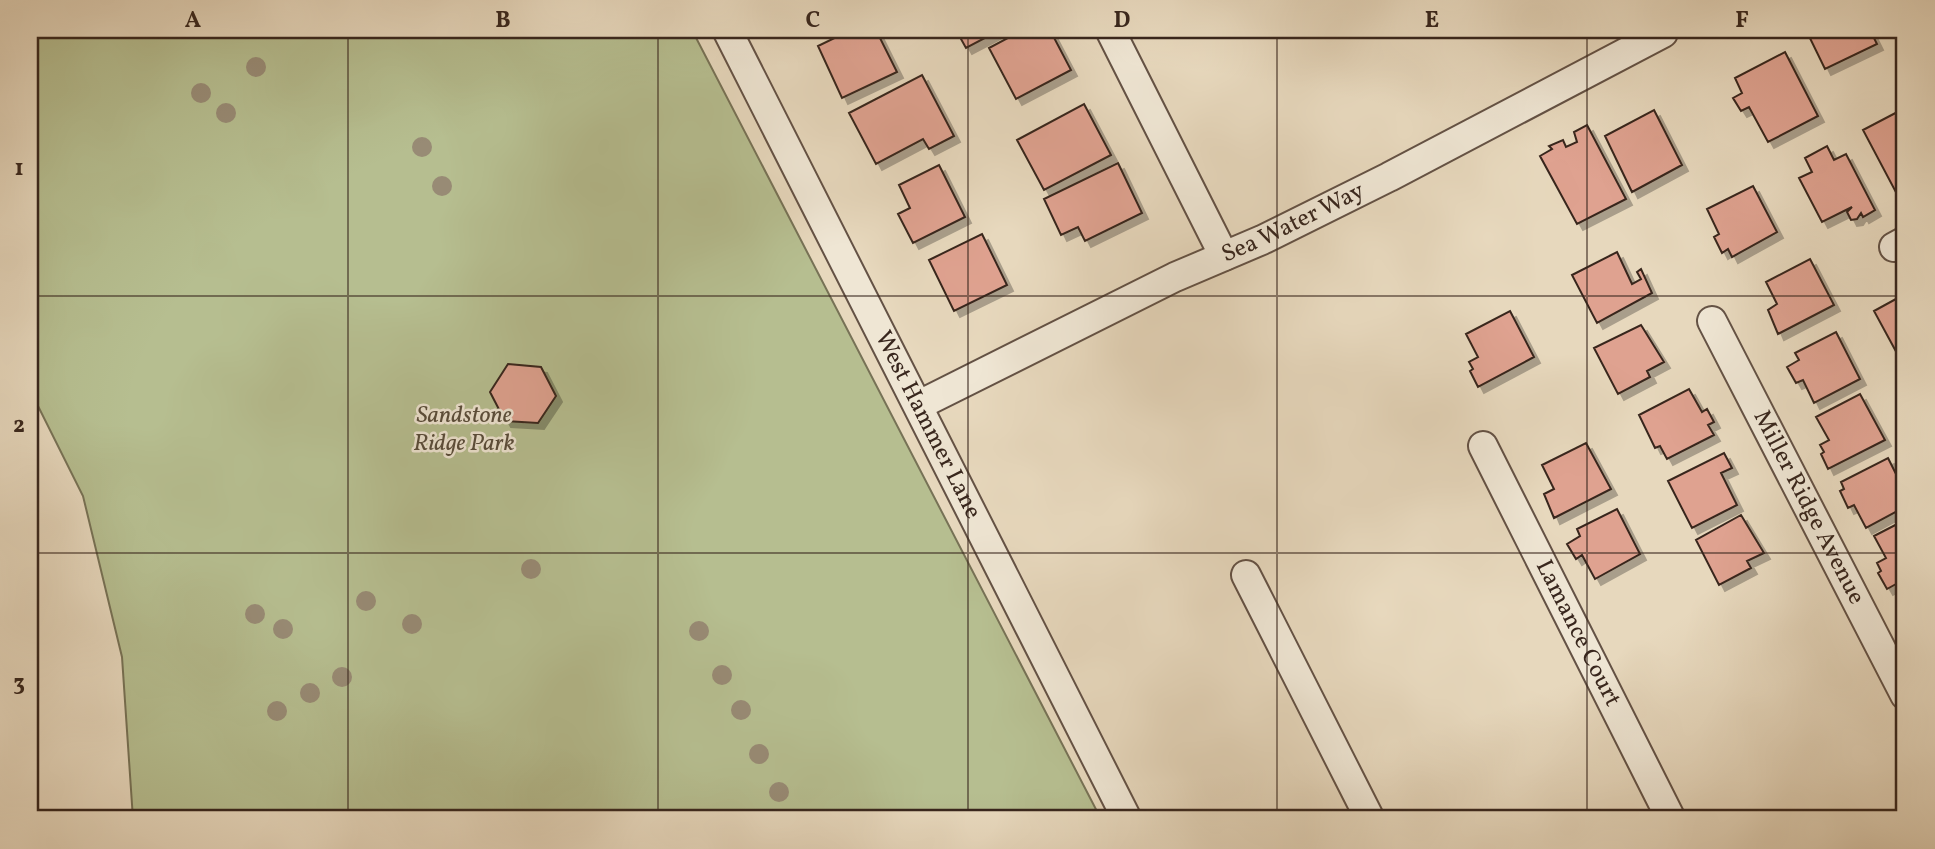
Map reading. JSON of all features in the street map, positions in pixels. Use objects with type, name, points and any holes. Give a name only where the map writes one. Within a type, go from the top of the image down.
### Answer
[{"type":"street","name":"West Hammer Lane","points":[[727,30],[1127,819]]},
{"type":"street","points":[[1110,30],[1224,256]]},
{"type":"street","name":"Sea Water Way","points":[[919,405],[1175,277],[1262,240],[1389,177],[1664,33]]},
{"type":"street","name":"Miller Ridge Avenue","points":[[1712,321],[1905,695]]},
{"type":"street","name":"Lamance Court","points":[[1483,446],[1671,819]]},
{"type":"street","points":[[1246,575],[1370,819]]},
{"type":"green space","name":"Sandstone Ridge Park","points":[[30,30],[692,30],[1101,819],[133,819],[122,657],[83,496],[30,390]]},
{"type":"building","points":[[851,30],[876,30],[897,72],[842,98],[818,46]]},
{"type":"building","points":[[956,30],[1000,30],[966,48]]},
{"type":"building","points":[[1023,30],[1050,30],[1071,70],[1016,99],[989,48]]},
{"type":"building","points":[[1806,30],[1870,30],[1877,44],[1825,69]]},
{"type":"building","points":[[1785,52],[1818,116],[1768,142],[1749,107],[1741,111],[1733,98],[1742,93],[1735,78]]},
{"type":"building","points":[[922,75],[954,136],[929,149],[923,139],[876,164],[849,113]]},
{"type":"building","points":[[1084,104],[1111,155],[1044,190],[1017,140]]},
{"type":"building","points":[[1905,108],[1905,195],[1899,198],[1863,130]]},
{"type":"building","points":[[1654,110],[1682,165],[1632,192],[1605,136]]},
{"type":"building","points":[[1587,125],[1626,199],[1577,224],[1540,156],[1552,149],[1549,146],[1563,140],[1566,147],[1577,142],[1574,132]]},
{"type":"building","points":[[1827,146],[1834,160],[1846,154],[1875,210],[1863,217],[1861,213],[1857,219],[1851,220],[1847,212],[1852,207],[1822,222],[1799,178],[1812,172],[1805,158]]},
{"type":"building","points":[[1118,163],[1142,213],[1085,241],[1078,227],[1061,235],[1044,199]]},
{"type":"building","points":[[939,165],[965,217],[913,243],[898,214],[910,208],[899,185]]},
{"type":"building","points":[[1753,186],[1777,232],[1732,257],[1728,249],[1722,253],[1714,237],[1719,234],[1707,209]]},
{"type":"building","points":[[982,234],[1007,285],[954,311],[929,260]]},
{"type":"building","points":[[1617,252],[1632,284],[1641,279],[1637,272],[1641,269],[1652,293],[1597,323],[1572,275]]},
{"type":"building","points":[[1810,259],[1834,305],[1778,334],[1768,310],[1777,304],[1766,282]]},
{"type":"building","points":[[1905,294],[1905,353],[1899,357],[1874,311]]},
{"type":"building","points":[[1510,311],[1534,357],[1478,387],[1470,371],[1473,369],[1469,362],[1478,357],[1466,334]]},
{"type":"building","points":[[1641,325],[1664,362],[1647,371],[1650,377],[1618,394],[1594,348]]},
{"type":"building","points":[[1836,332],[1860,379],[1814,403],[1803,380],[1796,383],[1787,367],[1799,360],[1795,353]]},
{"type":"building","points":[[508,364],[541,367],[556,396],[538,423],[505,421],[490,392]]},
{"type":"building","points":[[1689,389],[1702,412],[1707,409],[1714,422],[1708,425],[1714,435],[1667,459],[1660,446],[1655,448],[1639,415]]},
{"type":"building","points":[[1860,394],[1885,440],[1828,469],[1820,445],[1829,440],[1816,417]]},
{"type":"building","points":[[1586,443],[1611,489],[1554,518],[1544,494],[1554,489],[1542,465]]},
{"type":"building","points":[[1724,453],[1732,468],[1721,473],[1737,505],[1692,528],[1668,481]]},
{"type":"building","points":[[1888,458],[1905,492],[1905,507],[1866,528],[1854,505],[1848,508],[1840,491],[1844,489],[1841,482]]},
{"type":"building","points":[[1617,509],[1640,554],[1595,579],[1582,555],[1576,559],[1567,544],[1580,536],[1577,529]]},
{"type":"building","points":[[1741,515],[1764,553],[1747,561],[1751,568],[1719,585],[1696,540]]},
{"type":"building","points":[[1905,520],[1905,579],[1887,589],[1878,573],[1881,571],[1877,563],[1886,558],[1874,536]]}]
